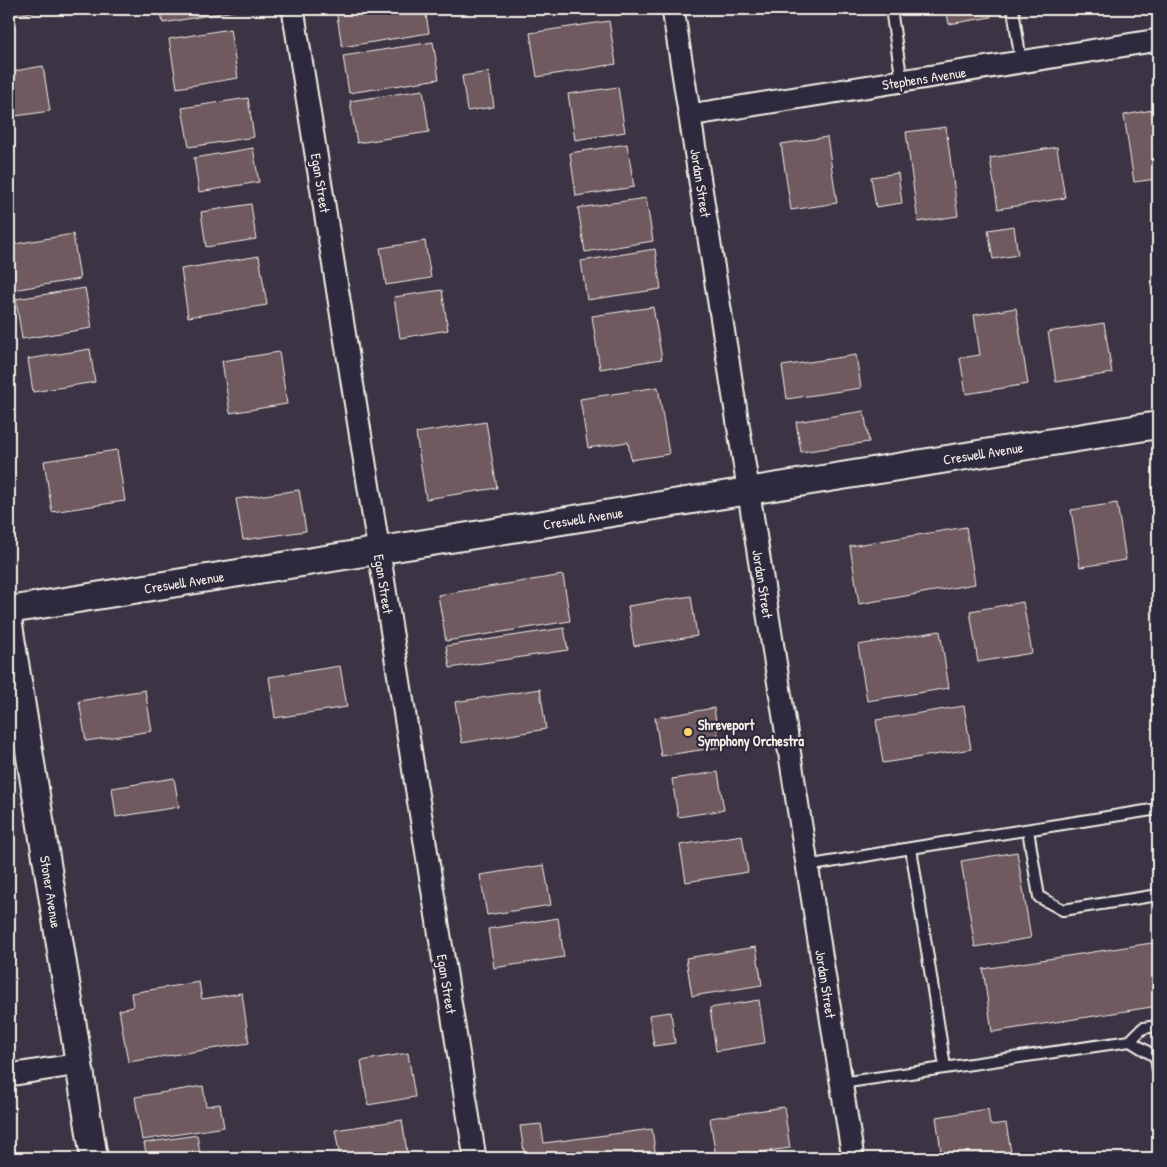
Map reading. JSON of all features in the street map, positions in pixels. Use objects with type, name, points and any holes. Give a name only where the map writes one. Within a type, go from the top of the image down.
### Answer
[{"type":"street","name":"Egan Street","points":[[293,9],[475,1158]]},
{"type":"street","name":"Jordan Street","points":[[673,9],[853,1158]]},
{"type":"street","name":"Stephens Avenue","points":[[690,115],[1158,40]]},
{"type":"street","name":"Creswell Avenue","points":[[9,610],[1158,426]]},
{"type":"street","name":"Stoner Avenue","points":[[9,625],[94,1158]]},
{"type":"street","points":[[9,1075],[79,1064]]},
{"type":"lane","points":[[891,9],[902,82]]},
{"type":"lane","points":[[1013,9],[1020,62]]},
{"type":"lane","points":[[807,866],[1158,809]]},
{"type":"lane","points":[[1028,830],[1039,897],[1062,910],[1158,895]]},
{"type":"lane","points":[[911,848],[945,1068]]},
{"type":"lane","points":[[841,1082],[1130,1041],[1143,1028],[1158,1026]]},
{"type":"lane","points":[[1130,1041],[1156,1057],[1158,1071]]},
{"type":"building","points":[[9,9],[54,9],[9,16]]},
{"type":"building","points":[[160,9],[233,9],[234,11],[163,23]]},
{"type":"building","points":[[336,9],[425,9],[429,33],[342,47]]},
{"type":"building","points":[[946,9],[990,9],[991,17],[949,24]]},
{"type":"building","points":[[609,21],[616,64],[537,77],[530,33]]},
{"type":"building","points":[[230,29],[238,78],[177,88],[169,39]]},
{"type":"building","points":[[433,42],[439,79],[349,93],[343,56]]},
{"type":"building","points":[[43,66],[50,111],[9,117],[9,72]]},
{"type":"building","points":[[489,72],[494,107],[467,111],[462,76]]},
{"type":"building","points":[[618,87],[625,132],[575,140],[568,94]]},
{"type":"building","points":[[423,90],[429,132],[357,143],[350,101]]},
{"type":"building","points":[[248,98],[254,137],[189,147],[182,108]]},
{"type":"building","points":[[1158,109],[1158,169],[1154,170],[1156,179],[1134,182],[1124,115]]},
{"type":"building","points":[[946,127],[958,216],[918,222],[906,132]]},
{"type":"building","points":[[827,137],[837,203],[791,210],[781,144]]},
{"type":"building","points":[[627,144],[634,187],[576,196],[570,153]]},
{"type":"building","points":[[1057,147],[1065,198],[998,209],[990,158]]},
{"type":"building","points":[[253,148],[259,182],[199,192],[194,158]]},
{"type":"building","points":[[898,173],[902,203],[876,207],[871,177]]},
{"type":"building","points":[[646,198],[653,241],[585,252],[578,208]]},
{"type":"building","points":[[251,204],[256,239],[206,247],[201,212]]},
{"type":"building","points":[[1014,226],[1018,255],[993,259],[988,230]]},
{"type":"building","points":[[73,234],[80,279],[12,290],[9,270],[9,245]]},
{"type":"building","points":[[425,241],[431,278],[386,285],[380,248]]},
{"type":"building","points":[[655,249],[661,289],[587,300],[581,261]]},
{"type":"building","points":[[259,256],[267,305],[188,317],[181,269]]},
{"type":"building","points":[[85,288],[92,328],[22,339],[16,299]]},
{"type":"building","points":[[442,290],[448,330],[400,338],[394,297]]},
{"type":"building","points":[[653,307],[662,359],[600,369],[592,316]]},
{"type":"building","points":[[1016,308],[1028,384],[966,394],[960,358],[980,355],[974,315]]},
{"type":"building","points":[[1104,323],[1112,373],[1056,382],[1048,332]]},
{"type":"building","points":[[90,349],[95,382],[33,392],[28,359]]},
{"type":"building","points":[[279,352],[287,404],[230,413],[222,361]]},
{"type":"building","points":[[856,355],[861,388],[787,399],[782,366]]},
{"type":"building","points":[[658,387],[669,454],[631,460],[628,442],[588,448],[580,399]]},
{"type":"building","points":[[864,411],[869,442],[801,452],[796,422]]},
{"type":"building","points":[[486,422],[497,488],[426,499],[416,433]]},
{"type":"building","points":[[117,450],[125,501],[52,512],[44,461]]},
{"type":"building","points":[[299,490],[306,531],[243,540],[236,499]]},
{"type":"building","points":[[1117,503],[1126,560],[1080,567],[1071,510]]},
{"type":"building","points":[[966,527],[975,584],[859,604],[850,546]]},
{"type":"building","points":[[563,575],[570,621],[446,641],[438,595]]},
{"type":"building","points":[[691,596],[697,636],[634,646],[628,606]]},
{"type":"building","points":[[1023,602],[1032,653],[978,662],[970,611]]},
{"type":"building","points":[[564,628],[568,650],[450,668],[446,646]]},
{"type":"building","points":[[940,631],[949,688],[867,701],[858,645]]},
{"type":"building","points":[[340,666],[347,707],[275,718],[269,677]]},
{"type":"building","points":[[540,689],[546,729],[462,743],[455,702]]},
{"type":"building","points":[[145,690],[152,731],[86,741],[79,701]]},
{"type":"building","points":[[964,706],[971,749],[883,763],[876,720]]},
{"type":"building","name":"Shreveport Symphony Orchestra","points":[[714,708],[720,747],[661,756],[655,718]]},
{"type":"building","points":[[718,772],[724,810],[678,817],[672,779]]},
{"type":"building","points":[[174,778],[179,807],[116,817],[112,788]]},
{"type":"building","points":[[742,835],[748,872],[686,882],[680,845]]},
{"type":"building","points":[[1017,852],[1031,938],[975,947],[961,861]]},
{"type":"building","points":[[544,865],[551,905],[487,915],[480,875]]},
{"type":"building","points":[[558,918],[564,957],[494,968],[488,929]]},
{"type":"building","points":[[1158,942],[1158,1006],[992,1032],[983,969]]},
{"type":"building","points":[[756,947],[762,985],[692,996],[686,958]]},
{"type":"building","points":[[199,982],[202,999],[242,993],[249,1043],[128,1062],[119,1010],[133,1007],[131,993]]},
{"type":"building","points":[[759,1000],[765,1043],[716,1051],[710,1008]]},
{"type":"building","points":[[671,1012],[675,1043],[654,1046],[649,1015]]},
{"type":"building","points":[[408,1053],[415,1097],[368,1105],[361,1061]]},
{"type":"building","points":[[203,1086],[206,1106],[220,1104],[224,1127],[142,1140],[135,1097]]},
{"type":"building","points":[[784,1107],[790,1148],[753,1153],[754,1158],[716,1158],[710,1118]]},
{"type":"building","points":[[988,1109],[990,1125],[1006,1123],[1012,1158],[942,1158],[936,1117]]},
{"type":"building","points":[[402,1120],[408,1158],[340,1158],[335,1130]]},
{"type":"building","points":[[541,1124],[544,1143],[652,1129],[656,1158],[525,1158],[520,1126]]},
{"type":"building","points":[[197,1135],[200,1154],[218,1152],[219,1158],[147,1158],[144,1143]]},
{"type":"place","name":"Shreveport Symphony Orchestra","points":[[688,732]]}]
